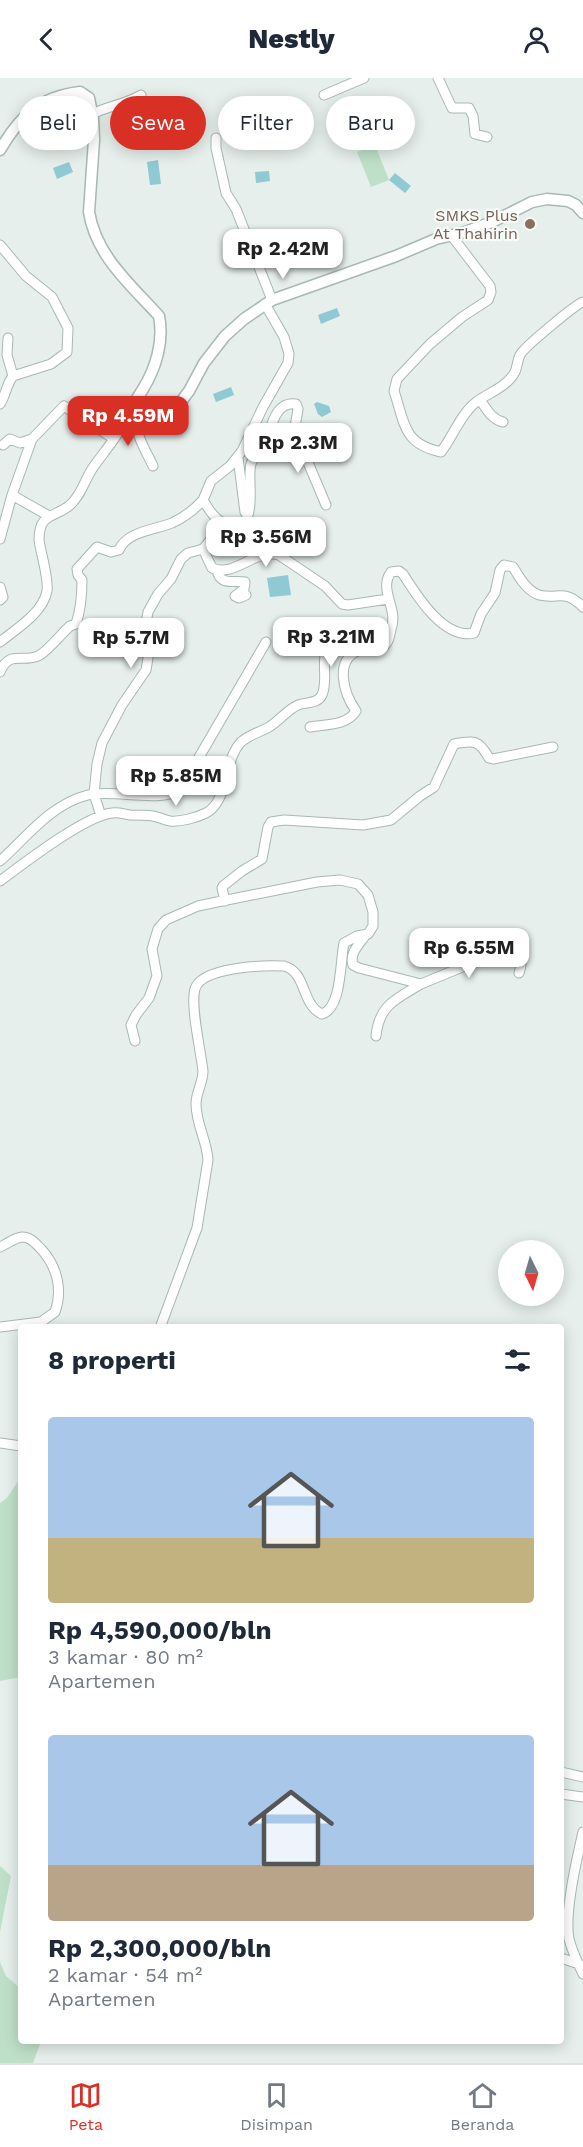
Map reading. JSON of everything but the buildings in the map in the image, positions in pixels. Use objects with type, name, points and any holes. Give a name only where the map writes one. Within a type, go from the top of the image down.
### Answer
[{"type":"street","points":[[324,95],[364,78]]},
{"type":"street","points":[[438,78],[452,108],[469,108],[473,116],[475,134],[487,137]]},
{"type":"street","points":[[60,96],[80,92],[86,96]]},
{"type":"street","points":[[98,111],[129,102],[141,95]]},
{"type":"street","points":[[0,150],[18,123]]},
{"type":"street","points":[[0,672],[9,659],[39,656],[70,626],[76,624],[81,611],[82,597],[82,580],[77,569],[97,547],[111,552],[119,550],[122,543],[142,532],[170,524],[186,516],[203,500],[211,481],[238,458],[288,363],[289,354],[284,337],[236,209],[226,193],[216,138]]},
{"type":"street","points":[[93,150],[89,212],[91,225],[101,248],[128,283],[159,316],[161,327],[153,369],[132,405],[140,440],[153,466]]},
{"type":"street","points":[[133,417],[141,420],[154,417],[180,403],[204,363],[225,336],[244,319],[269,302],[436,239],[492,222],[532,202],[547,199],[568,201],[576,205],[583,213]]},
{"type":"street","points":[[451,235],[490,286],[490,296],[479,307],[462,316],[430,344],[397,379],[394,391],[406,430],[415,442],[427,449],[441,452],[475,403],[513,376],[517,371],[520,356],[532,341],[567,315],[577,304],[583,302]]},
{"type":"street","points":[[0,245],[26,276],[52,297],[68,328],[67,352],[51,364],[12,376],[3,384],[6,395],[0,404]]},
{"type":"street","points":[[8,338],[7,355],[12,376]]},
{"type":"street","points":[[480,400],[490,414],[503,422]]},
{"type":"street","points":[[203,500],[216,518],[224,523],[235,525],[246,519],[250,512],[251,463],[266,442],[274,418],[284,406],[296,404],[298,409],[296,434],[326,505]]},
{"type":"street","points":[[0,539],[12,495],[32,439],[64,406],[114,439]]},
{"type":"street","points":[[0,642],[29,618],[42,603],[47,592],[39,532],[49,516],[70,505],[93,468],[133,417]]},
{"type":"street","points":[[3,445],[10,439],[20,443],[32,439]]},
{"type":"street","points":[[238,458],[246,519]]},
{"type":"street","points":[[12,495],[49,516]]},
{"type":"street","points":[[101,816],[94,794],[97,764],[102,743],[122,705],[146,670],[149,652],[145,628],[148,612],[158,594],[171,579],[181,559],[188,553],[203,549],[224,523]]},
{"type":"street","points":[[203,549],[208,564],[217,570],[229,569],[264,554],[272,553],[279,555],[325,586],[342,603],[348,605],[388,599]]},
{"type":"street","points":[[310,727],[345,722],[354,715],[356,711],[345,691],[345,661],[363,650],[382,648],[388,640],[394,622],[393,610],[386,589],[391,572],[399,571],[426,608],[457,633],[474,633],[481,614],[495,593],[501,568],[507,565],[513,567],[529,589],[537,594],[562,594],[583,606]]},
{"type":"street","points":[[217,570],[219,577],[224,581],[245,582],[244,589],[235,596],[239,598],[246,595]]},
{"type":"street","points":[[0,587],[3,597],[0,600]]},
{"type":"street","points":[[0,880],[46,848],[101,816],[114,813],[154,816],[178,821],[205,813],[219,800],[228,766],[243,740],[268,728],[292,709],[318,700],[321,696],[324,685],[324,659],[335,639],[353,632],[377,634],[391,629]]},
{"type":"street","points":[[0,861],[37,824],[77,799],[94,794],[172,795],[180,790],[266,642]]},
{"type":"street","points":[[225,901],[223,886],[262,859],[268,826],[271,822],[284,820],[363,825],[386,822],[398,816],[434,787],[454,744],[472,741],[482,746],[489,758],[493,759],[553,747]]},
{"type":"street","points":[[135,1041],[132,1025],[136,1015],[149,998],[157,976],[152,949],[158,929],[166,920],[198,906],[317,882],[340,880],[358,884],[368,895],[374,926],[353,954],[351,959],[353,965],[421,984]]},
{"type":"street","points":[[161,1324],[197,1228],[208,1160],[198,1123],[196,1102],[203,1080],[194,1004],[197,983],[209,975],[227,970],[288,966],[297,974],[315,1011],[326,1013],[339,987],[344,943],[357,936],[365,936]]},
{"type":"street","points":[[376,1036],[379,1018],[383,1011],[421,984],[506,949],[514,950],[522,958],[519,973]]},
{"type":"street","points":[[0,1247],[21,1237],[28,1238],[35,1242],[52,1263],[59,1294],[55,1312],[41,1322],[25,1324]]},
{"type":"street","points":[[0,1327],[18,1325]]},
{"type":"street","points":[[0,1443],[18,1446]]},
{"type":"street","points":[[564,1773],[583,1777]]},
{"type":"street","points":[[564,1794],[583,1797]]},
{"type":"street","points":[[583,1832],[568,1921],[569,1937],[583,1974]]},
{"type":"street","points":[[564,1959],[579,1964]]},
{"type":"green space","points":[[377,150],[389,180],[371,187],[357,152]]},
{"type":"green space","points":[[18,1482],[18,1678],[0,1681],[0,1503],[7,1498]]},
{"type":"green space","points":[[0,1866],[11,1876],[0,1932]]},
{"type":"green space","points":[[0,1962],[6,1976],[18,1986],[18,2044],[40,2044],[33,2063],[0,2063]]},
{"type":"water","points":[[158,160],[161,184],[150,185],[147,162]]},
{"type":"water","points":[[69,162],[73,172],[57,179],[53,168]]},
{"type":"water","points":[[269,171],[270,181],[256,183],[255,172]]},
{"type":"water","points":[[395,173],[411,186],[405,193],[389,180]]},
{"type":"water","points":[[337,308],[340,316],[321,324],[318,315]]},
{"type":"water","points":[[231,387],[234,395],[216,402],[213,394]]},
{"type":"water","points":[[317,402],[329,406],[331,412],[322,417],[318,414],[314,404]]},
{"type":"water","points":[[288,575],[291,595],[270,597],[267,578]]},
{"type":"place","name":"SMKS Plus At Thahirin","points":[[530,224]]}]
